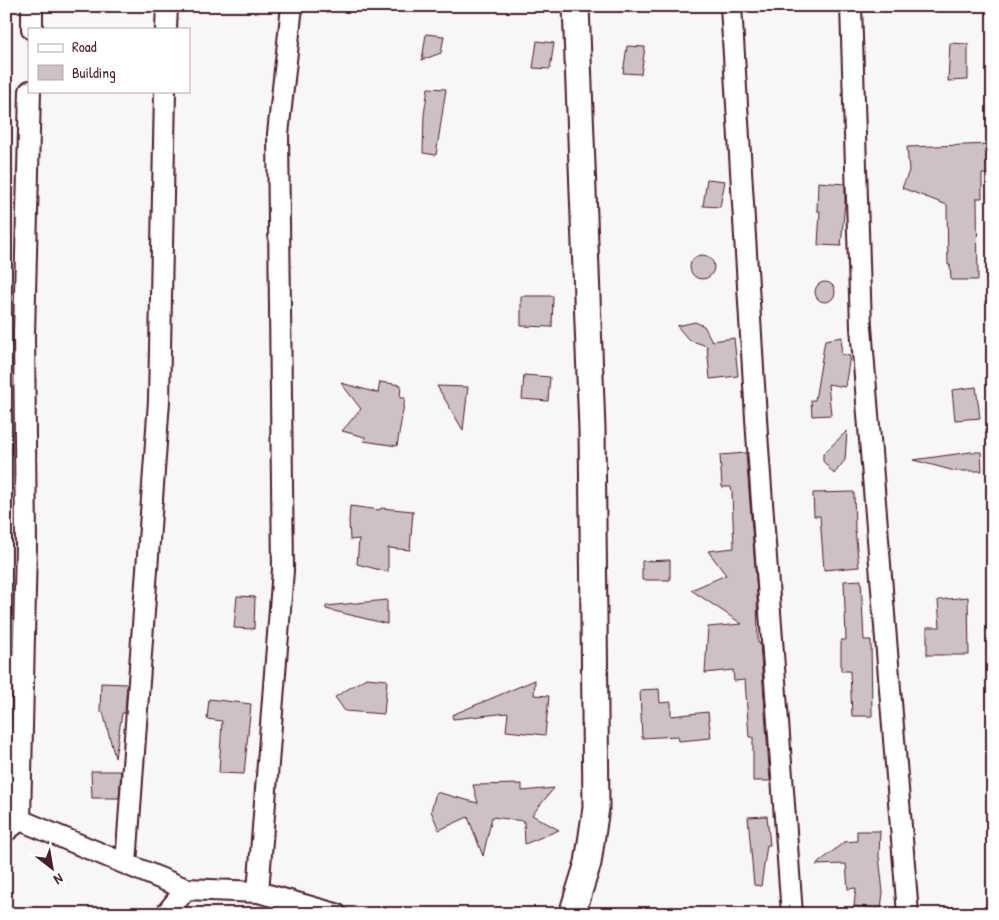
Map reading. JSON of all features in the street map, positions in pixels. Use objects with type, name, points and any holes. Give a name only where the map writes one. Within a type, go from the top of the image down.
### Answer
[{"type":"street","points":[[32,6],[32,28]]},
{"type":"street","points":[[166,6],[166,28]]},
{"type":"street","points":[[258,892],[283,570],[278,134],[292,6]]},
{"type":"street","points":[[572,914],[588,863],[596,808],[592,429],[576,6]]},
{"type":"street","points":[[731,6],[757,434],[792,914]]},
{"type":"street","points":[[851,6],[861,327],[908,914]]},
{"type":"street","points":[[30,92],[24,334],[26,544],[13,825],[126,864],[186,889],[258,892],[336,914]]},
{"type":"street","points":[[126,864],[159,401],[165,92]]},
{"type":"street","points":[[166,914],[186,889]]},
{"type":"building","points":[[426,34],[444,36],[441,53],[422,60]]},
{"type":"building","points":[[537,41],[554,43],[550,69],[533,68]]},
{"type":"building","points":[[950,43],[968,44],[968,80],[948,81]]},
{"type":"building","points":[[627,46],[645,47],[641,74],[623,73]]},
{"type":"building","points":[[428,88],[446,89],[436,155],[423,153],[424,115]]},
{"type":"building","points":[[993,144],[993,174],[982,174],[982,198],[977,198],[978,280],[951,280],[950,265],[948,265],[947,205],[902,188],[909,171],[907,147]]},
{"type":"building","points":[[707,179],[725,181],[720,207],[703,206]]},
{"type":"building","points":[[818,182],[845,184],[841,246],[818,245],[820,211],[817,211]]},
{"type":"building","points":[[702,255],[710,259],[714,267],[710,275],[702,279],[694,275],[690,267],[694,259]]},
{"type":"building","points":[[821,282],[829,282],[835,288],[835,296],[829,302],[821,302],[815,296],[815,288]]},
{"type":"building","points":[[521,296],[553,296],[552,327],[521,326]]},
{"type":"building","points":[[695,322],[704,326],[712,341],[734,338],[738,376],[710,379],[707,346],[689,340],[677,326]]},
{"type":"building","points":[[842,337],[841,354],[850,356],[845,387],[828,384],[831,415],[812,416],[811,400],[815,400],[825,340]]},
{"type":"building","points":[[524,375],[550,377],[548,401],[522,399]]},
{"type":"building","points":[[380,382],[401,385],[400,398],[405,398],[397,446],[364,441],[365,437],[342,431],[361,409],[341,383],[378,393]]},
{"type":"building","points":[[437,386],[468,387],[463,430]]},
{"type":"building","points":[[976,387],[980,418],[955,420],[952,390]]},
{"type":"building","points":[[847,431],[845,460],[834,474],[823,461],[823,454]]},
{"type":"building","points":[[981,452],[982,471],[955,471],[913,460]]},
{"type":"building","points":[[746,453],[757,592],[758,643],[760,643],[770,781],[753,781],[753,737],[749,737],[745,680],[734,681],[733,670],[705,673],[708,627],[742,624],[691,590],[726,575],[708,551],[734,548],[732,492],[731,487],[722,487],[720,455]]},
{"type":"building","points":[[854,492],[855,530],[859,567],[824,570],[820,516],[814,516],[813,493]]},
{"type":"building","points":[[350,506],[380,510],[381,508],[413,511],[410,550],[388,548],[388,572],[357,564],[359,539],[350,540]]},
{"type":"building","points":[[670,560],[670,580],[642,580],[642,561]]},
{"type":"building","points":[[861,580],[864,640],[871,640],[872,716],[852,716],[850,671],[841,671],[841,640],[846,640],[844,581]]},
{"type":"building","points":[[237,596],[255,597],[254,629],[234,628]]},
{"type":"building","points":[[968,597],[969,655],[927,655],[927,627],[940,627],[938,600]]},
{"type":"building","points":[[387,600],[387,624],[326,609],[326,606]]},
{"type":"building","points":[[366,678],[387,680],[384,714],[345,711],[335,697]]},
{"type":"building","points":[[535,680],[534,695],[549,696],[545,735],[506,731],[508,713],[453,719],[452,715]]},
{"type":"building","points":[[101,683],[127,684],[125,713],[122,713],[115,758],[103,712],[100,712]]},
{"type":"building","points":[[659,689],[660,703],[671,702],[671,716],[708,712],[711,738],[679,741],[678,736],[642,738],[640,690]]},
{"type":"building","points":[[209,699],[251,704],[244,774],[219,773],[222,721],[207,719]]},
{"type":"building","points":[[91,771],[121,771],[119,798],[92,798]]},
{"type":"building","points":[[522,784],[522,791],[554,788],[532,815],[559,830],[525,844],[524,821],[492,817],[483,856],[468,817],[439,830],[431,811],[436,792],[478,803],[473,785]]},
{"type":"building","points":[[767,816],[770,845],[767,845],[761,886],[754,885],[748,817]]},
{"type":"building","points":[[857,831],[880,831],[879,856],[883,892],[881,909],[854,906],[856,888],[848,889],[846,864],[816,865],[844,842],[857,841]]}]
